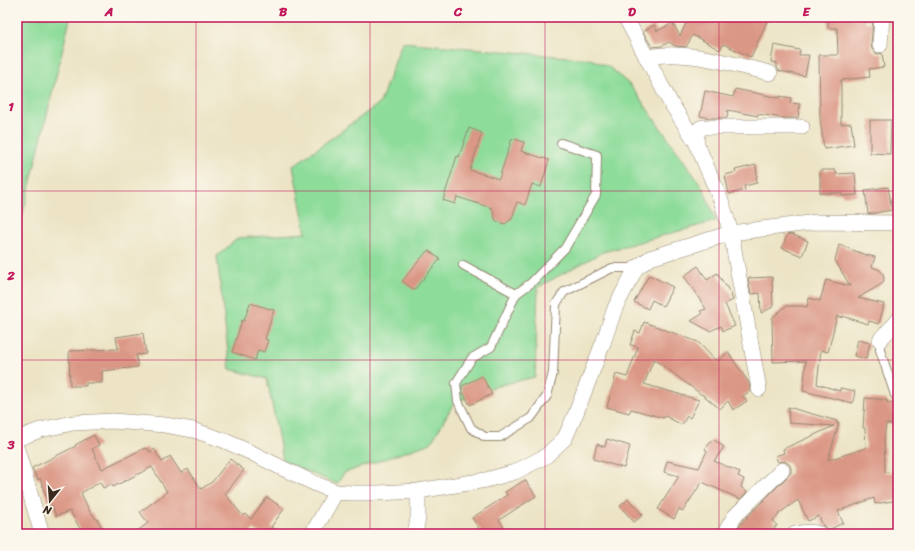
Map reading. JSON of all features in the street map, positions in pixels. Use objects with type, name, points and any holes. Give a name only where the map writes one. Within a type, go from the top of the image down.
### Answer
[{"type":"street","points":[[880,45],[882,17]]},
{"type":"street","points":[[627,18],[670,102],[696,142],[722,203],[731,233],[759,389]]},
{"type":"street","points":[[646,57],[668,55],[689,56],[770,73]]},
{"type":"street","points":[[696,142],[697,134],[700,128],[707,126],[802,127]]},
{"type":"street","points":[[17,439],[40,430],[73,423],[113,421],[193,430],[223,440],[280,468],[336,492],[370,493],[418,491],[486,480],[515,472],[546,456],[565,438],[603,343],[615,308],[636,268],[650,258],[731,233],[817,222],[898,223]]},
{"type":"street","points":[[17,449],[42,534]]},
{"type":"street","points":[[724,534],[735,516],[782,470]]},
{"type":"street","points":[[415,534],[418,518],[418,491]]},
{"type":"street","points":[[312,534],[336,492]]},
{"type":"street","points":[[795,534],[805,532],[820,534]]},
{"type":"lane","points":[[561,144],[597,156],[596,195],[565,248],[531,283],[516,294],[491,347],[472,358],[456,383],[458,401],[471,428],[485,437],[500,437],[531,418],[547,396],[553,373],[556,304],[564,292],[612,268],[636,268]]},
{"type":"lane","points":[[463,264],[516,294]]},
{"type":"lane","points":[[892,330],[880,350],[895,395]]},
{"type":"green space","points":[[17,17],[66,17],[70,19],[17,239]]},
{"type":"green space","points":[[402,42],[590,59],[609,67],[631,86],[703,188],[716,221],[603,252],[538,287],[535,377],[493,387],[454,403],[431,443],[344,473],[337,484],[283,461],[267,379],[230,369],[217,256],[238,238],[306,233],[293,166],[380,103]]},
{"type":"building","points":[[689,17],[769,17],[751,57],[723,44],[720,50],[693,35],[686,47],[675,46],[669,42],[662,46],[652,47],[643,32],[654,25],[657,31],[673,23],[680,36]]},
{"type":"building","points":[[828,17],[865,17],[865,22],[873,22],[872,49],[875,53],[882,53],[884,67],[869,69],[870,77],[841,80],[841,124],[851,123],[854,145],[824,149],[820,119],[819,55],[838,55],[837,28],[828,28]]},
{"type":"building","points":[[774,45],[800,50],[799,55],[809,55],[805,76],[779,71],[777,63],[771,62]]},
{"type":"building","points":[[735,89],[780,98],[780,96],[791,98],[790,103],[800,104],[798,118],[782,118],[758,114],[758,116],[728,110],[727,118],[710,118],[700,116],[705,91],[733,97]]},
{"type":"building","points":[[870,120],[891,120],[890,154],[870,153]]},
{"type":"building","points":[[469,128],[482,133],[470,170],[499,179],[512,138],[524,142],[521,151],[549,160],[541,187],[532,184],[525,205],[517,202],[512,219],[505,224],[496,221],[492,208],[457,197],[455,204],[443,200],[457,156],[459,157]]},
{"type":"building","points":[[756,165],[757,183],[744,186],[745,190],[729,194],[725,175],[736,172],[735,170]]},
{"type":"building","points":[[820,170],[836,170],[836,174],[855,173],[857,195],[842,196],[841,193],[820,193]]},
{"type":"building","points":[[888,187],[892,210],[868,214],[865,190]]},
{"type":"building","points":[[791,234],[808,241],[802,256],[782,248],[787,235]]},
{"type":"building","points":[[839,245],[875,257],[872,267],[880,270],[884,279],[883,283],[858,298],[884,304],[879,324],[869,321],[868,324],[842,316],[842,318],[837,316],[828,352],[821,350],[817,384],[840,391],[840,388],[855,391],[853,403],[803,391],[806,361],[773,362],[772,318],[786,306],[807,307],[809,298],[820,301],[826,280],[850,286],[835,260]]},
{"type":"building","points":[[428,250],[440,259],[414,290],[402,281]]},
{"type":"building","points":[[698,266],[707,280],[717,273],[732,295],[733,300],[725,304],[735,326],[723,331],[721,326],[710,331],[691,321],[702,314],[700,311],[706,309],[684,276]]},
{"type":"building","points":[[649,275],[673,287],[663,306],[652,300],[648,309],[634,302]]},
{"type":"building","points":[[772,277],[773,307],[761,313],[760,293],[751,294],[748,278]]},
{"type":"building","points":[[250,303],[274,310],[265,339],[268,340],[264,352],[258,350],[255,360],[232,352],[242,320],[244,321]]},
{"type":"building","points":[[644,322],[698,342],[715,360],[716,359],[718,361],[728,352],[749,383],[750,391],[743,396],[747,401],[733,410],[728,401],[720,409],[654,359],[644,384],[699,400],[690,418],[687,416],[682,425],[665,416],[664,418],[631,409],[629,413],[607,407],[616,374],[627,377],[638,347],[630,345],[635,331],[640,333]]},
{"type":"building","points":[[143,333],[146,354],[136,355],[138,367],[102,371],[102,383],[86,383],[86,386],[70,386],[69,351],[118,349],[116,337]]},
{"type":"building","points":[[858,340],[870,343],[866,359],[854,356]]},
{"type":"building","points":[[482,376],[492,394],[470,405],[462,391],[462,386]]},
{"type":"building","points":[[865,398],[887,400],[887,403],[898,403],[898,424],[886,424],[884,440],[885,472],[898,473],[898,500],[875,504],[874,498],[838,511],[843,523],[828,530],[823,526],[819,516],[808,521],[798,500],[778,514],[779,515],[773,520],[777,526],[774,527],[779,534],[735,534],[742,522],[791,473],[789,464],[784,461],[778,462],[775,456],[784,453],[783,449],[834,426],[789,423],[788,407],[837,421],[837,424],[839,423],[828,460],[866,448],[865,428],[863,428]]},
{"type":"building","points":[[94,435],[99,445],[92,449],[102,469],[145,448],[147,448],[150,452],[154,449],[162,462],[170,456],[181,473],[188,469],[201,489],[212,482],[230,459],[244,470],[225,494],[243,516],[245,514],[251,519],[267,497],[284,509],[271,527],[281,534],[261,534],[254,529],[250,534],[133,534],[148,523],[140,512],[167,492],[152,467],[113,487],[112,484],[103,488],[100,482],[81,493],[90,512],[97,519],[106,534],[83,534],[70,511],[56,516],[52,505],[49,506],[40,478],[38,480],[32,468],[76,446],[75,445]]},
{"type":"building","points":[[607,439],[630,446],[624,468],[593,459],[597,444],[605,447]]},
{"type":"building","points":[[713,439],[724,447],[714,461],[740,472],[738,476],[744,479],[741,487],[747,492],[740,499],[702,482],[683,511],[679,509],[674,519],[658,509],[679,476],[664,472],[667,461],[699,468],[707,451],[705,449]]},
{"type":"building","points":[[525,480],[536,496],[499,520],[508,534],[483,534],[472,518],[507,495],[505,492]]},
{"type":"building","points":[[628,499],[643,515],[634,522],[620,506]]}]
